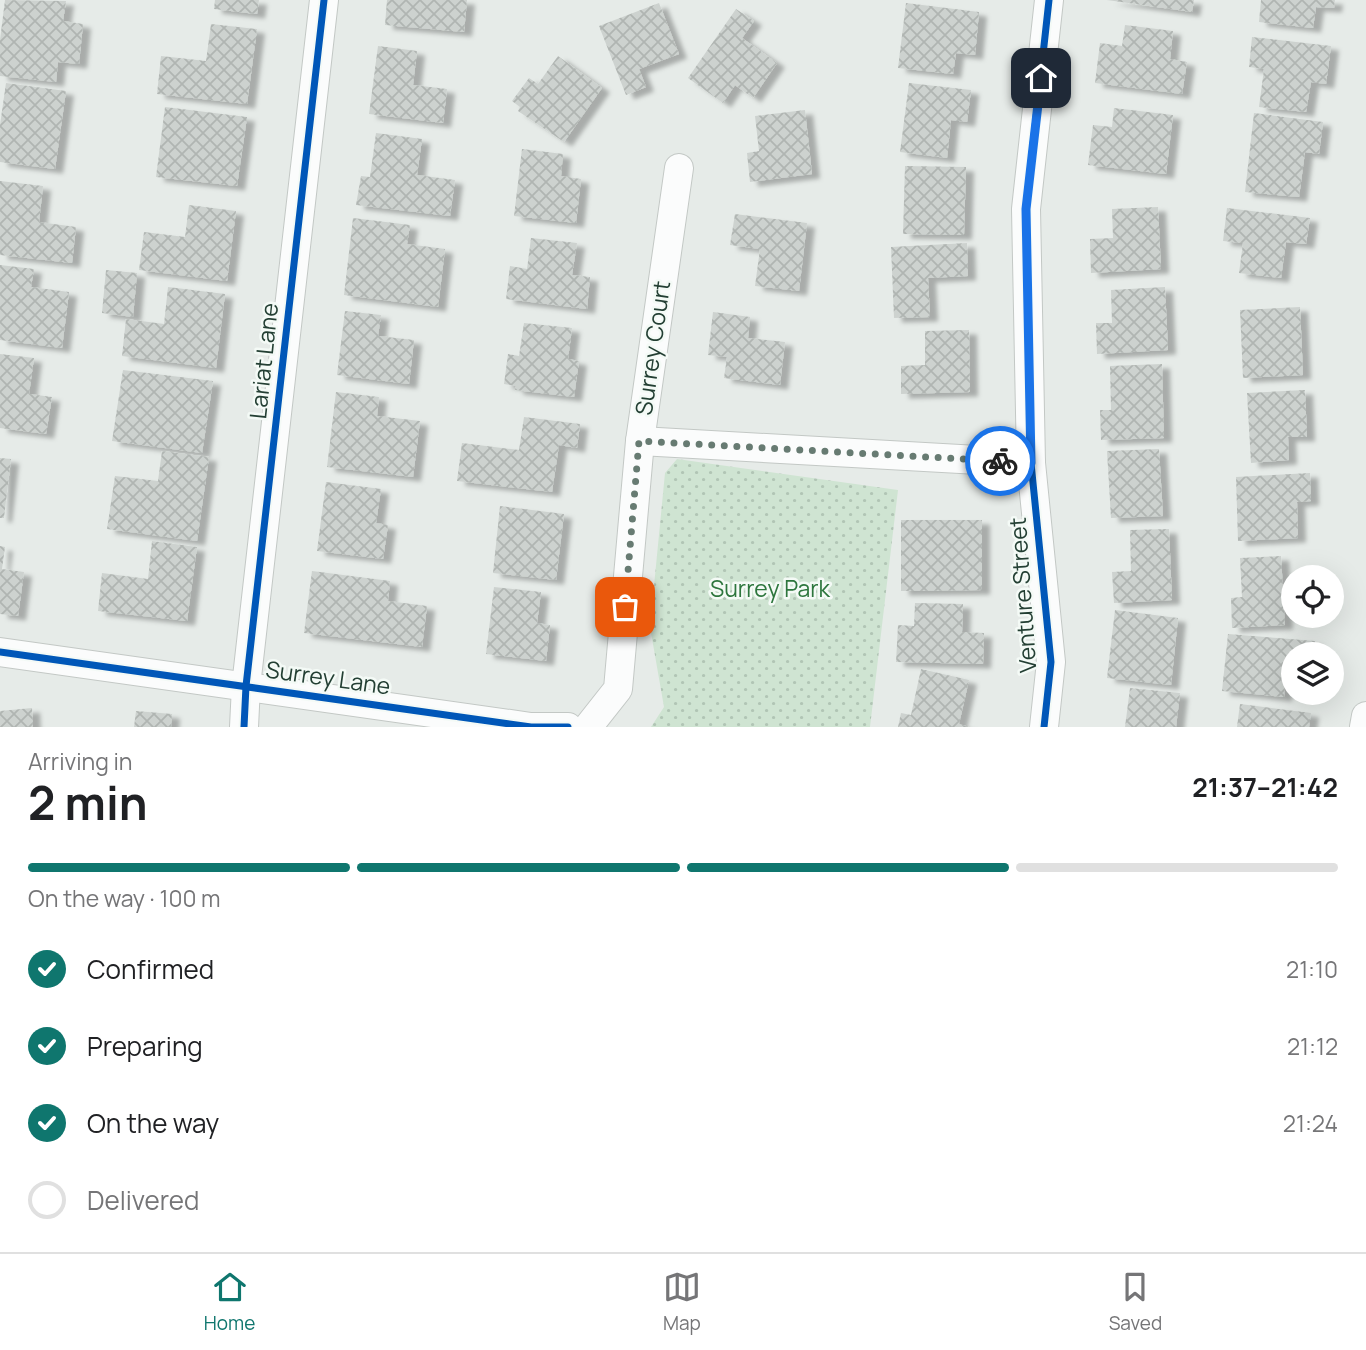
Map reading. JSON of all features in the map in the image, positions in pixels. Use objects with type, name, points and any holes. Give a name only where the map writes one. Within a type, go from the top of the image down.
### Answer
[{"type":"street","name":"Lariat Lane","points":[[244,727],[246,686],[324,0]]},
{"type":"street","name":"Venture Street","points":[[1044,727],[1051,662],[1031,463],[1026,209],[1049,0]]},
{"type":"street","name":"Surrey Court","points":[[588,727],[618,689],[639,441],[680,168]]},
{"type":"street","points":[[639,441],[1031,463]]},
{"type":"street","name":"Surrey Lane","points":[[0,652],[531,727],[568,727]]},
{"type":"street","points":[[1364,727],[1366,716]]},
{"type":"green space","name":"Surrey Park","points":[[677,459],[898,490],[870,727],[651,727],[664,707],[650,627],[665,473]]},
{"type":"building","points":[[5,0],[66,1],[63,21],[83,24],[79,64],[58,62],[56,82],[0,76],[0,40]]},
{"type":"building","points":[[215,0],[259,0],[257,14],[214,9]]},
{"type":"building","points":[[387,0],[467,0],[464,32],[385,25]]},
{"type":"building","points":[[1107,0],[1194,0],[1192,12]]},
{"type":"building","points":[[1261,0],[1335,0],[1334,8],[1316,7],[1313,28],[1259,22]]},
{"type":"building","points":[[659,3],[679,54],[639,69],[646,87],[626,95],[599,26]]},
{"type":"building","points":[[906,3],[979,12],[975,55],[956,53],[953,74],[898,68]]},
{"type":"building","points":[[736,9],[754,21],[742,38],[777,63],[753,98],[735,85],[723,103],[688,78]]},
{"type":"building","points":[[211,24],[257,29],[247,104],[157,94],[161,56],[206,61]]},
{"type":"building","points":[[1125,25],[1173,31],[1170,59],[1187,62],[1182,94],[1095,83],[1100,43],[1122,46]]},
{"type":"building","points":[[1252,37],[1331,46],[1326,84],[1311,82],[1306,112],[1259,107],[1264,69],[1249,67]]},
{"type":"building","points":[[378,46],[417,51],[413,85],[447,89],[443,123],[369,114]]},
{"type":"building","points":[[558,56],[602,88],[564,142],[518,111],[520,107],[512,101],[529,78],[538,84]]},
{"type":"building","points":[[6,83],[66,91],[55,169],[0,162],[0,125]]},
{"type":"building","points":[[909,83],[971,90],[967,122],[951,120],[947,158],[900,152]]},
{"type":"building","points":[[165,107],[247,117],[237,186],[156,177]]},
{"type":"building","points":[[1114,108],[1173,115],[1166,174],[1088,165],[1093,125],[1112,127]]},
{"type":"building","points":[[805,110],[812,174],[750,182],[747,153],[759,151],[755,116]]},
{"type":"building","points":[[1254,113],[1323,122],[1319,154],[1305,152],[1299,197],[1245,192]]},
{"type":"building","points":[[376,133],[422,139],[417,175],[455,180],[450,216],[356,205],[361,176],[370,177]]},
{"type":"building","points":[[522,149],[563,154],[561,176],[581,179],[576,223],[514,216]]},
{"type":"building","points":[[905,166],[966,167],[964,235],[903,234]]},
{"type":"building","points":[[0,181],[43,186],[39,222],[76,227],[72,263],[0,255]]},
{"type":"building","points":[[189,205],[236,211],[227,281],[139,270],[144,232],[185,237]]},
{"type":"building","points":[[1158,207],[1161,269],[1091,273],[1090,239],[1113,238],[1112,209]]},
{"type":"building","points":[[1227,208],[1310,218],[1306,244],[1286,242],[1281,278],[1239,273],[1243,243],[1223,241]]},
{"type":"building","points":[[735,214],[807,223],[799,291],[755,286],[760,249],[730,245]]},
{"type":"building","points":[[353,218],[410,225],[407,244],[445,249],[438,307],[344,295]]},
{"type":"building","points":[[531,238],[577,243],[572,275],[590,277],[587,309],[506,299],[510,266],[527,269]]},
{"type":"building","points":[[967,243],[968,276],[928,278],[930,317],[894,318],[891,247]]},
{"type":"building","points":[[0,265],[34,269],[31,287],[69,292],[62,348],[0,340]]},
{"type":"building","points":[[106,270],[137,273],[133,317],[102,313]]},
{"type":"building","points":[[168,287],[225,294],[216,368],[122,356],[126,319],[164,324]]},
{"type":"building","points":[[1165,287],[1168,350],[1097,354],[1096,323],[1112,323],[1111,290]]},
{"type":"building","points":[[1300,307],[1303,375],[1243,378],[1240,310]]},
{"type":"building","points":[[345,311],[381,315],[378,336],[414,340],[409,384],[337,375]]},
{"type":"building","points":[[713,312],[750,317],[748,338],[785,342],[780,385],[724,378],[727,357],[708,355]]},
{"type":"building","points":[[524,323],[572,328],[568,359],[579,361],[574,397],[515,390],[516,386],[504,384],[508,354],[519,356]]},
{"type":"building","points":[[969,330],[970,392],[901,394],[901,366],[925,365],[925,331]]},
{"type":"building","points":[[0,354],[34,358],[29,394],[52,397],[46,434],[0,428]]},
{"type":"building","points":[[1162,364],[1164,438],[1101,440],[1100,410],[1111,410],[1110,366]]},
{"type":"building","points":[[123,370],[213,381],[202,453],[112,441]]},
{"type":"building","points":[[1305,390],[1307,437],[1288,437],[1289,460],[1251,463],[1247,393]]},
{"type":"building","points":[[336,392],[379,397],[377,416],[420,421],[413,477],[327,467]]},
{"type":"building","points":[[524,417],[580,424],[577,448],[559,445],[552,492],[457,481],[462,443],[519,450]]},
{"type":"building","points":[[1159,449],[1163,516],[1111,518],[1107,451]]},
{"type":"building","points":[[162,451],[209,457],[197,541],[107,529],[115,476],[158,481]]},
{"type":"building","points":[[0,458],[11,459],[4,518],[0,518]]},
{"type":"building","points":[[1310,473],[1311,501],[1297,502],[1298,538],[1238,541],[1236,477]]},
{"type":"building","points":[[326,482],[381,489],[376,523],[388,525],[383,559],[317,551]]},
{"type":"building","points":[[500,506],[564,514],[556,580],[493,573]]},
{"type":"building","points":[[901,520],[982,520],[982,590],[901,591]]},
{"type":"building","points":[[1169,529],[1172,600],[1114,603],[1112,572],[1131,571],[1130,530]]},
{"type":"building","points":[[152,541],[197,547],[187,621],[98,611],[102,573],[148,579]]},
{"type":"building","points":[[0,546],[5,547],[2,569],[24,572],[18,616],[0,614]]},
{"type":"building","points":[[1281,556],[1281,625],[1232,628],[1231,598],[1242,597],[1240,558]]},
{"type":"building","points":[[312,571],[390,581],[388,601],[427,606],[422,647],[304,633]]},
{"type":"building","points":[[494,587],[541,592],[537,623],[550,625],[546,661],[486,654]]},
{"type":"building","points":[[915,603],[963,604],[962,632],[984,633],[983,664],[896,662],[898,625],[914,626]]},
{"type":"building","points":[[1115,610],[1178,618],[1171,685],[1107,678]]},
{"type":"building","points":[[1228,634],[1315,641],[1281,642],[1281,697],[1222,691]]},
{"type":"building","points":[[921,669],[969,680],[959,724],[969,727],[898,727],[901,713],[911,715]]},
{"type":"building","points":[[1130,688],[1180,693],[1176,727],[1125,727]]},
{"type":"building","points":[[1240,704],[1311,713],[1309,727],[1237,727]]},
{"type":"building","points":[[32,708],[33,727],[0,727],[0,711]]},
{"type":"building","points":[[136,711],[172,714],[171,727],[134,727]]},
{"type":"cycle path","points":[[244,727],[246,686],[324,0]]},
{"type":"cycle path","points":[[1044,727],[1051,662],[1031,463],[1026,209],[1049,0]]},
{"type":"cycle path","points":[[0,652],[531,727],[568,727]]},
{"type":"way so far","points":[[625,607],[639,441],[1000,461]]},
{"type":"route","points":[[1000,461],[1031,463],[1026,209],[1041,78]]}]
